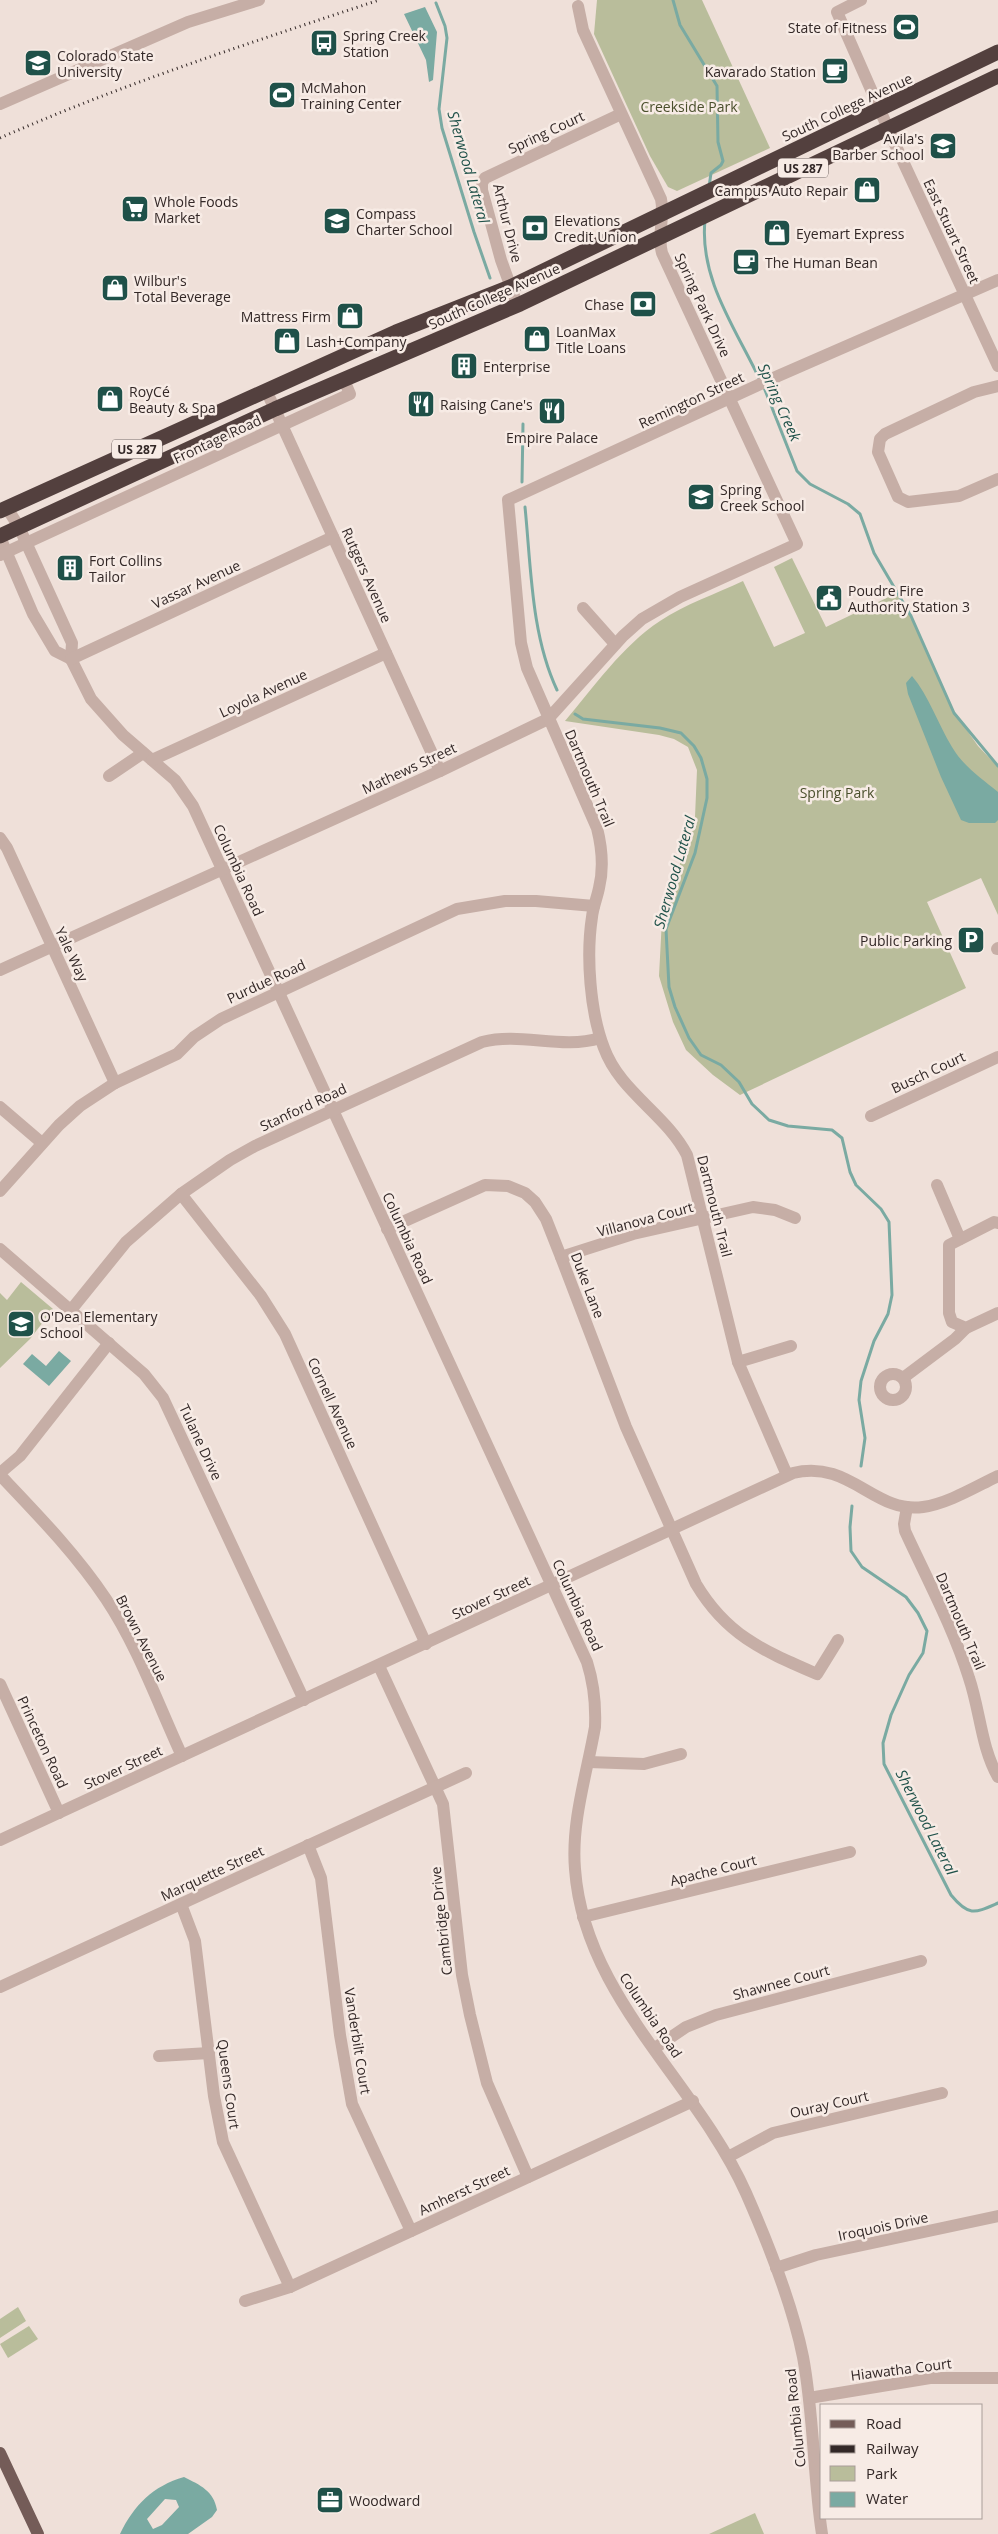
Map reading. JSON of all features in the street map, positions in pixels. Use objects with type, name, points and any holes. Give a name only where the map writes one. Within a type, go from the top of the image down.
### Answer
[{"type":"highway","name":"South College Avenue","points":[[4,510],[396,332],[510,287],[998,52]]},
{"type":"highway","name":"South College Avenue","points":[[0,536],[275,409],[517,304],[998,76]]},
{"type":"main road","points":[[0,2453],[38,2534]]},
{"type":"street","points":[[0,104],[188,22],[260,0]]},
{"type":"street","name":"East Stuart Street","points":[[860,0],[838,12],[888,128],[998,366]]},
{"type":"street","points":[[578,6],[583,30],[660,196],[663,213]]},
{"type":"street","name":"Spring Court","points":[[485,178],[621,114]]},
{"type":"street","name":"Arthur Drive","points":[[485,178],[482,183],[482,190],[510,287],[517,304]]},
{"type":"street","name":"Spring Park Drive","points":[[663,213],[660,236],[662,252],[797,544]]},
{"type":"street","name":"Remington Street","points":[[508,500],[778,376],[964,293],[998,280]]},
{"type":"street","name":"Frontage Road","points":[[2,554],[350,394],[344,380]]},
{"type":"street","points":[[998,386],[974,392],[885,434],[878,446],[878,452],[898,496],[908,502],[959,496],[998,479]]},
{"type":"street","name":"Rutgers Avenue","points":[[266,390],[440,771]]},
{"type":"street","name":"Dartmouth Trail","points":[[508,500],[521,643],[529,675],[597,828],[601,843],[601,877],[591,919],[590,972],[595,1018],[600,1038],[620,1079],[681,1142],[691,1165],[702,1219],[738,1362],[787,1475]]},
{"type":"street","name":"Columbia Road","points":[[4,510],[19,527],[72,643],[71,659],[91,699],[108,720],[147,757],[175,780],[184,792],[222,870],[587,1662],[594,1690],[595,1727],[574,1846],[576,1886],[583,1917],[605,1974],[618,1998],[693,2101],[728,2157],[745,2192],[776,2268],[797,2329],[809,2398],[814,2433],[818,2506],[822,2534]]},
{"type":"street","name":"Columbia Road","points":[[0,536],[2,554],[33,614],[56,651],[71,659]]},
{"type":"street","name":"Vassar Avenue","points":[[71,659],[333,537]]},
{"type":"street","name":"Mathews Street","points":[[0,970],[440,771],[548,719],[615,644],[642,619],[662,606],[797,544]]},
{"type":"street","points":[[583,608],[615,644]]},
{"type":"street","name":"Loyola Avenue","points":[[147,757],[386,653]]},
{"type":"street","points":[[109,776],[147,757]]},
{"type":"street","name":"Yale Way","points":[[0,838],[7,848],[115,1083]]},
{"type":"street","name":"Purdue Road","points":[[0,1192],[42,1143],[80,1106],[115,1083],[177,1054],[194,1038],[220,1019],[457,909],[505,901],[536,901],[594,906]]},
{"type":"street","name":"Stanford Road","points":[[71,1310],[126,1242],[181,1194],[255,1146],[482,1042],[509,1038],[573,1044],[600,1038]]},
{"type":"street","name":"Busch Court","points":[[871,1116],[998,1057]]},
{"type":"street","points":[[0,1107],[42,1143]]},
{"type":"street","name":"Duke Lane","points":[[387,1229],[476,1188],[496,1184],[508,1186],[525,1193],[535,1202],[546,1219],[626,1427],[696,1584],[706,1600],[727,1625],[755,1646],[817,1674],[838,1640]]},
{"type":"street","points":[[937,1185],[960,1239]]},
{"type":"street","name":"Cornell Avenue","points":[[181,1194],[261,1296],[281,1327],[426,1644]]},
{"type":"street","name":"Villanova Court","points":[[561,1257],[633,1234],[752,1207],[775,1210],[795,1218]]},
{"type":"street","points":[[966,1328],[952,1322],[949,1313],[949,1244],[994,1222],[998,1223]]},
{"type":"street","name":"Tulane Drive","points":[[0,1250],[153,1383],[171,1411],[304,1700]]},
{"type":"street","points":[[903,1378],[955,1339],[966,1328],[998,1313]]},
{"type":"street","points":[[0,1474],[20,1456],[109,1343]]},
{"type":"street","points":[[738,1362],[791,1346]]},
{"type":"street","name":"Stover Street","points":[[0,1840],[552,1586],[787,1475],[809,1470],[833,1473],[893,1505],[908,1507],[936,1504],[998,1476]]},
{"type":"street","name":"Brown Avenue","points":[[0,1474],[40,1517],[107,1600],[129,1640],[182,1756]]},
{"type":"street","name":"Dartmouth Trail","points":[[908,1507],[904,1524],[905,1531],[955,1640],[970,1678],[984,1738],[997,1773]]},
{"type":"street","name":"Cambridge Drive","points":[[379,1666],[436,1786],[444,1810],[462,1975],[479,2055],[487,2083],[528,2177]]},
{"type":"street","name":"Princeton Road","points":[[0,1684],[59,1813]]},
{"type":"street","points":[[589,1762],[644,1764],[681,1754]]},
{"type":"street","name":"Marquette Street","points":[[0,1987],[466,1773]]},
{"type":"street","name":"Vanderbilt Court","points":[[308,1845],[321,1878],[340,2035],[352,2104],[411,2231]]},
{"type":"street","name":"Apache Court","points":[[583,1917],[850,1852]]},
{"type":"street","name":"Queens Court","points":[[181,1904],[196,1941],[209,2054],[223,2142],[290,2288]]},
{"type":"street","name":"Shawnee Court","points":[[655,2048],[686,2027],[716,2015],[922,1962]]},
{"type":"street","points":[[158,2056],[209,2054]]},
{"type":"street","name":"Ouray Court","points":[[728,2157],[773,2133],[942,2093]]},
{"type":"street","name":"Amherst Street","points":[[245,2301],[290,2288],[693,2101]]},
{"type":"street","name":"Iroquois Drive","points":[[776,2268],[816,2255],[998,2216]]},
{"type":"street","name":"Hiawatha Court","points":[[809,2398],[930,2378],[998,2378]]},
{"type":"street","name":"Columbia Road","points":[[816,2534],[818,2506]]},
{"type":"green space","name":"Creekside Park","points":[[597,0],[702,0],[770,148],[677,191],[668,187],[650,156],[594,34]]},
{"type":"green space","name":"Spring Park","points":[[792,558],[826,627],[897,593],[911,616],[954,712],[978,746],[998,767],[998,915],[981,878],[927,902],[966,988],[740,1095],[713,1075],[686,1050],[673,1022],[659,976],[662,919],[695,817],[697,770],[688,747],[674,739],[659,735],[565,721],[609,668],[646,631],[680,609],[743,581],[774,647],[805,633],[774,567]]},
{"type":"green space","name":"O'Dea Elementary School","points":[[21,1282],[53,1309],[30,1339],[0,1368],[0,1293],[7,1300]]},
{"type":"green space","points":[[18,2307],[26,2321],[0,2338],[0,2319]]},
{"type":"green space","points":[[29,2326],[38,2339],[8,2358],[0,2344]]},
{"type":"green space","points":[[755,2513],[764,2534],[709,2534]]},
{"type":"water","points":[[425,7],[437,32],[433,80],[429,82],[426,60],[404,14]]},
{"type":"water","points":[[912,676],[923,692],[956,754],[998,792],[998,820],[995,823],[969,823],[961,820],[941,777],[908,694],[906,683]]},
{"type":"water","points":[[59,1351],[71,1361],[49,1386],[23,1364],[32,1354],[46,1366]]},
{"type":"water","points":[[184,2477],[205,2489],[213,2498],[217,2510],[212,2517],[188,2534],[120,2534],[132,2514],[146,2498],[154,2491]],"holes":[[[165,2499],[176,2500],[179,2507],[162,2525],[153,2529],[147,2519]]]},
{"type":"waterway","name":"Spring Creek","points":[[673,0],[680,25],[717,86],[718,142],[723,161],[711,173],[709,187]]},
{"type":"waterway","name":"Sherwood Lateral","points":[[436,3],[445,26],[447,38],[439,109],[442,128],[490,278]]},
{"type":"waterway","name":"Spring Creek","points":[[705,220],[705,242],[713,283],[730,323],[760,380]]},
{"type":"waterway","name":"Spring Creek","points":[[763,385],[797,471],[810,484],[848,504],[860,514],[874,553],[911,616],[954,713],[998,766]]},
{"type":"waterway","name":"Sherwood Lateral","points":[[522,482],[523,424]]},
{"type":"waterway","name":"Sherwood Lateral","points":[[525,507],[537,623],[548,669],[557,690]]},
{"type":"waterway","name":"Sherwood Lateral","points":[[575,714],[583,719],[660,728],[681,733],[694,746],[701,758],[707,779],[707,798],[695,853],[666,929],[669,987],[675,1007],[689,1038],[701,1055],[721,1065],[739,1082],[752,1104],[769,1120],[788,1126],[832,1130],[842,1138],[850,1172],[856,1185],[881,1209],[889,1222],[892,1295],[888,1314],[874,1341],[861,1381],[859,1400],[865,1438],[861,1466]]},
{"type":"waterway","name":"Sherwood Lateral","points":[[852,1506],[850,1527],[851,1551],[862,1567],[906,1597],[918,1613],[927,1631],[923,1653],[909,1675],[891,1715],[883,1743],[884,1764],[951,1895],[963,1907],[973,1911],[978,1911],[998,1903]]},
{"type":"railway","points":[[0,138],[94,99],[235,48],[379,0]]},
{"type":"place","name":"State of Fitness","points":[[906,27]]},
{"type":"place","name":"Spring Creek Station","points":[[324,43]]},
{"type":"place","name":"Colorado State University","points":[[38,63]]},
{"type":"place","name":"Kavarado Station","points":[[835,71]]},
{"type":"place","name":"McMahon Training Center","points":[[282,95]]},
{"type":"place","name":"Avila's Barber School","points":[[943,146]]},
{"type":"place","name":"Campus Auto Repair","points":[[867,190]]},
{"type":"place","name":"Whole Foods Market","points":[[135,209]]},
{"type":"place","name":"Compass Charter School","points":[[337,221]]},
{"type":"place","name":"Elevations Credit Union","points":[[535,228]]},
{"type":"place","name":"Eyemart Express","points":[[777,233]]},
{"type":"place","name":"The Human Bean","points":[[746,262]]},
{"type":"place","name":"Wilbur's Total Beverage","points":[[115,288]]},
{"type":"place","name":"Chase","points":[[643,304]]},
{"type":"place","name":"Mattress Firm","points":[[350,316]]},
{"type":"place","name":"LoanMax Title Loans","points":[[537,339]]},
{"type":"place","name":"Lash+Company","points":[[287,341]]},
{"type":"place","name":"Enterprise","points":[[464,366]]},
{"type":"place","name":"RoyCé Beauty & Spa","points":[[110,399]]},
{"type":"place","name":"Raising Cane's","points":[[421,404]]},
{"type":"place","name":"Empire Palace","points":[[552,411]]},
{"type":"place","name":"Spring Creek School","points":[[701,497]]},
{"type":"place","name":"Fort Collins Tailor","points":[[70,568]]},
{"type":"place","name":"Poudre Fire Authority Station 3","points":[[829,598]]},
{"type":"place","name":"Public Parking","points":[[971,940]]},
{"type":"place","name":"O'Dea Elementary School","points":[[21,1324]]},
{"type":"place","name":"Woodward","points":[[330,2500]]}]
